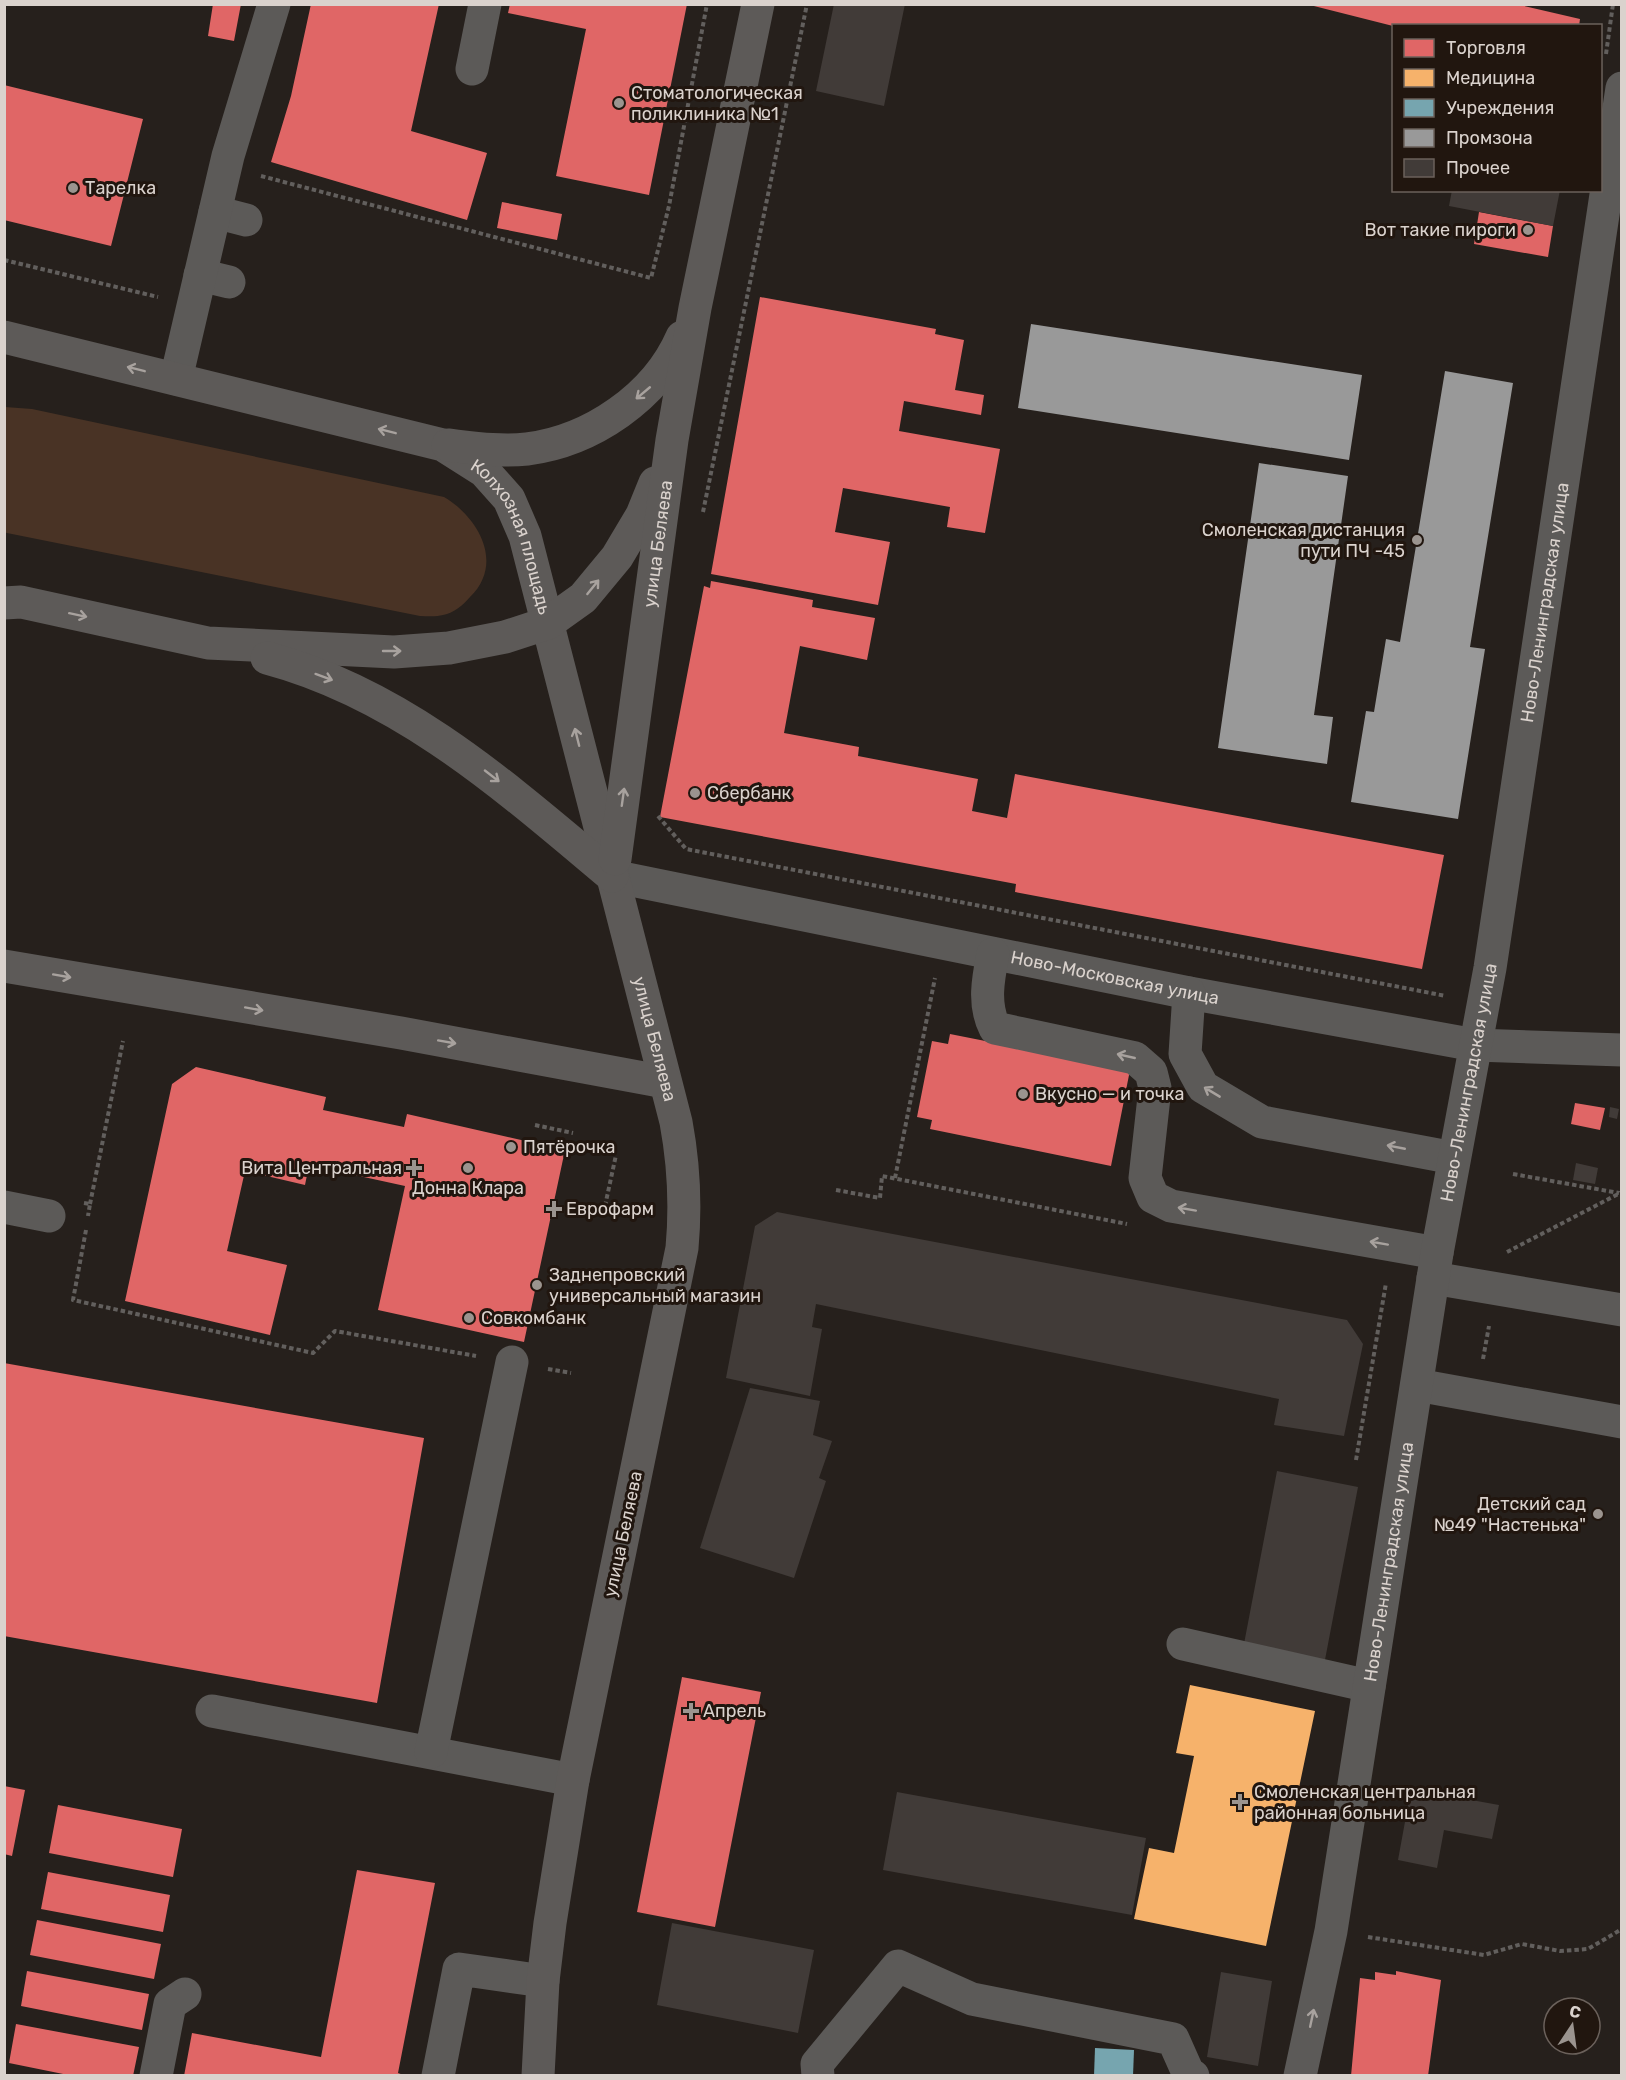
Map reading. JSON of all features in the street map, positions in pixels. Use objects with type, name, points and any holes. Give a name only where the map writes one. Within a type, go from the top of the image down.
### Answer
[{"type":"main road","name":"улица Беляева","points":[[538,2076],[543,1981],[573,1780],[682,1248],[686,1206],[684,1165],[612,876],[672,440],[695,308],[758,4]]},
{"type":"main road","points":[[443,445],[492,450],[528,449],[594,427],[628,406],[656,382],[677,349],[695,308]]},
{"type":"main road","name":"Колхозная площадь","points":[[10,341],[176,379],[443,445],[484,471],[509,499],[525,536],[548,623],[505,637],[449,648],[394,652],[208,643],[10,600]]},
{"type":"main road","points":[[612,876],[548,623],[584,598],[617,558],[642,515],[672,440]]},
{"type":"main road","points":[[208,643],[289,664],[344,685],[397,712],[488,773],[612,876]]},
{"type":"main road","points":[[4,966],[401,1033],[665,1082]]},
{"type":"street","points":[[176,379],[208,287],[215,212],[225,167],[274,4]]},
{"type":"street","points":[[472,69],[485,4]]},
{"type":"street","name":"Ново-Ленинградская улица","points":[[1300,2076],[1330,1931],[1435,1265],[1494,947],[1622,88]]},
{"type":"street","points":[[215,212],[246,220]]},
{"type":"street","name":"Ново-Московская улица","points":[[612,876],[1189,993],[1475,1044],[1622,1050]]},
{"type":"street","points":[[993,954],[988,981],[989,1017],[995,1028],[1135,1058],[1151,1072],[1155,1088],[1144,1178],[1153,1197],[1171,1206],[1435,1265],[1622,1310]]},
{"type":"street","points":[[1189,993],[1185,1054],[1203,1087],[1262,1122],[1454,1158]]},
{"type":"street","points":[[4,1207],[49,1216]]},
{"type":"street","points":[[431,1752],[512,1362]]},
{"type":"street","points":[[1417,1385],[1622,1422]]},
{"type":"street","points":[[1183,1644],[1369,1686]]},
{"type":"street","points":[[212,1710],[573,1780]]},
{"type":"street","points":[[818,2076],[817,2064],[898,1966],[972,1999],[1173,2039],[1189,2075],[1193,2076]]},
{"type":"street","points":[[438,2076],[459,1969],[543,1981]]},
{"type":"street","points":[[156,2076],[170,2004],[185,1994]]},
{"type":"path","points":[[225,167],[651,278],[669,206],[707,4]]},
{"type":"path","points":[[700,524],[807,4]]},
{"type":"path","points":[[1605,57],[1613,4]]},
{"type":"path","points":[[4,260],[208,287]]},
{"type":"path","points":[[653,810],[686,849],[1448,996]]},
{"type":"path","points":[[895,1178],[936,972]]},
{"type":"path","points":[[123,1041],[73,1300],[313,1353],[335,1331],[571,1373]]},
{"type":"path","points":[[535,1125],[573,1133]]},
{"type":"path","points":[[605,1206],[616,1155]]},
{"type":"path","points":[[1513,1174],[1621,1193]]},
{"type":"path","points":[[836,1190],[880,1198],[882,1176],[1137,1227]]},
{"type":"path","points":[[1498,1257],[1621,1193]]},
{"type":"path","points":[[80,1202],[90,1204]]},
{"type":"path","points":[[1356,1460],[1387,1277]]},
{"type":"path","points":[[1330,1931],[1484,1955],[1522,1944],[1560,1951],[1588,1949],[1622,1929]]},
{"type":"shaded area","points":[[5,407],[32,409],[444,497],[467,516],[476,528],[483,542],[486,556],[485,570],[480,584],[458,608],[440,616],[420,616],[4,532]]},
{"type":"building: Торговля","points":[[213,4],[241,4],[234,41],[208,36]]},
{"type":"building: Торговля","points":[[311,4],[439,4],[411,131],[487,153],[467,220],[271,162],[291,96]]},
{"type":"building: Торговля","name":"Стоматологическая поликлиника №1","points":[[510,4],[687,4],[649,195],[556,176],[586,29],[508,13]]},
{"type":"building: Торговля","points":[[1306,4],[1516,4],[1580,19],[1579,24],[1392,26]]},
{"type":"building: Торговля","points":[[4,85],[143,119],[111,246],[4,220]]},
{"type":"building: Торговля","points":[[502,202],[562,214],[557,240],[497,228]]},
{"type":"building: Торговля","points":[[1479,212],[1553,226],[1548,257],[1474,244]]},
{"type":"building: Торговля","points":[[760,297],[936,329],[935,334],[964,340],[955,390],[984,395],[981,415],[904,401],[899,431],[1000,449],[985,533],[947,527],[950,507],[843,488],[835,532],[890,542],[878,605],[711,574]]},
{"type":"building: Торговля","points":[[711,581],[813,600],[812,607],[875,618],[867,660],[800,646],[784,733],[859,747],[858,756],[978,779],[972,811],[1007,818],[1015,774],[1444,855],[1422,969],[1015,892],[1016,884],[660,817],[704,586],[710,588]]},
{"type":"building: Торговля","name":"Вкусно — и точка","points":[[950,1034],[1130,1070],[1111,1166],[930,1129],[932,1120],[917,1117],[932,1041],[948,1044]]},
{"type":"building: Торговля","points":[[196,1067],[326,1097],[323,1110],[404,1127],[407,1114],[565,1150],[524,1342],[378,1310],[405,1186],[309,1165],[305,1185],[245,1171],[227,1251],[287,1265],[270,1335],[125,1301],[172,1084]]},
{"type":"building: Торговля","points":[[1575,1103],[1605,1108],[1600,1130],[1571,1124]]},
{"type":"building: Торговля","points":[[4,1363],[424,1438],[377,1703],[4,1636]]},
{"type":"building: Торговля","points":[[682,1677],[761,1692],[715,1927],[637,1912]]},
{"type":"building: Торговля","points":[[4,1786],[25,1790],[12,1856],[4,1854]]},
{"type":"building: Торговля","points":[[58,1805],[182,1829],[173,1877],[49,1853]]},
{"type":"building: Торговля","points":[[357,1870],[435,1883],[398,2073],[406,2076],[184,2076],[192,2033],[321,2057]]},
{"type":"building: Торговля","points":[[48,1872],[170,1895],[163,1932],[41,1909]]},
{"type":"building: Торговля","points":[[37,1920],[161,1944],[154,1979],[30,1955]]},
{"type":"building: Торговля","points":[[27,1971],[149,1994],[142,2030],[21,2006]]},
{"type":"building: Торговля","points":[[1396,1971],[1441,1980],[1428,2076],[1351,2076],[1360,1978],[1375,1980],[1375,1972],[1396,1975]]},
{"type":"building: Торговля","points":[[16,2024],[139,2047],[133,2076],[73,2076],[9,2063]]},
{"type":"building: Медицина","name":"Смоленская центральная районная больница","points":[[1190,1685],[1315,1711],[1266,1946],[1134,1919],[1149,1848],[1174,1853],[1194,1756],[1176,1753]]},
{"type":"building: Учреждения","points":[[1095,2048],[1134,2050],[1133,2076],[1094,2076]]},
{"type":"building: Промзона","points":[[1031,324],[1362,375],[1349,460],[1018,408]]},
{"type":"building: Промзона","points":[[1445,371],[1513,383],[1470,647],[1485,649],[1458,819],[1351,802],[1366,711],[1374,712],[1386,639],[1400,642]]},
{"type":"building: Промзона","points":[[1259,463],[1348,476],[1314,715],[1333,717],[1327,764],[1218,748]]},
{"type":"building: Прочее","points":[[834,4],[905,4],[884,106],[816,91]]},
{"type":"building: Прочее","points":[[1452,192],[1560,192],[1553,226],[1449,206]]},
{"type":"building: Прочее","points":[[1610,1107],[1619,1109],[1617,1119],[1609,1117]]},
{"type":"building: Прочее","points":[[1576,1163],[1598,1168],[1595,1184],[1573,1180]]},
{"type":"building: Прочее","points":[[777,1212],[1347,1320],[1363,1344],[1344,1436],[1274,1425],[1279,1399],[816,1304],[812,1327],[822,1329],[810,1396],[726,1378],[755,1226]]},
{"type":"building: Прочее","points":[[750,1388],[820,1401],[813,1435],[832,1441],[819,1478],[826,1481],[794,1578],[700,1548]]},
{"type":"building: Прочее","points":[[1277,1471],[1358,1487],[1324,1665],[1243,1649]]},
{"type":"building: Прочее","points":[[1411,1789],[1499,1805],[1492,1839],[1444,1830],[1437,1868],[1398,1860]]},
{"type":"building: Прочее","points":[[897,1792],[1146,1838],[1132,1915],[883,1870]]},
{"type":"building: Прочее","points":[[672,1923],[814,1950],[798,2033],[657,2005]]},
{"type":"building: Прочее","points":[[1221,1972],[1272,1981],[1258,2066],[1207,2057]]},
{"type":"place","name":"Стоматологическая поликлиника №1","points":[[619,103]]},
{"type":"place","name":"Тарелка","points":[[73,188]]},
{"type":"place","name":"Вот такие пироги","points":[[1528,230]]},
{"type":"place","name":"Смоленская дистанция пути ПЧ -45","points":[[1417,540]]},
{"type":"place","name":"Сбербанк","points":[[695,793]]},
{"type":"place","name":"Вкусно — и точка","points":[[1023,1094]]},
{"type":"place","name":"Пятёрочка","points":[[511,1147]]},
{"type":"place","name":"Вита Центральная","points":[[414,1168]]},
{"type":"place","name":"Донна Клара","points":[[468,1168]]},
{"type":"place","name":"Еврофарм","points":[[554,1209]]},
{"type":"place","name":"Заднепровский универсальный магазин","points":[[537,1285]]},
{"type":"place","name":"Совкомбанк","points":[[469,1318]]},
{"type":"place","name":"Детский сад №49 \"Настенька\"","points":[[1598,1514]]},
{"type":"place","name":"Апрель","points":[[691,1711]]},
{"type":"place","name":"Смоленская центральная районная больница","points":[[1240,1802]]}]
